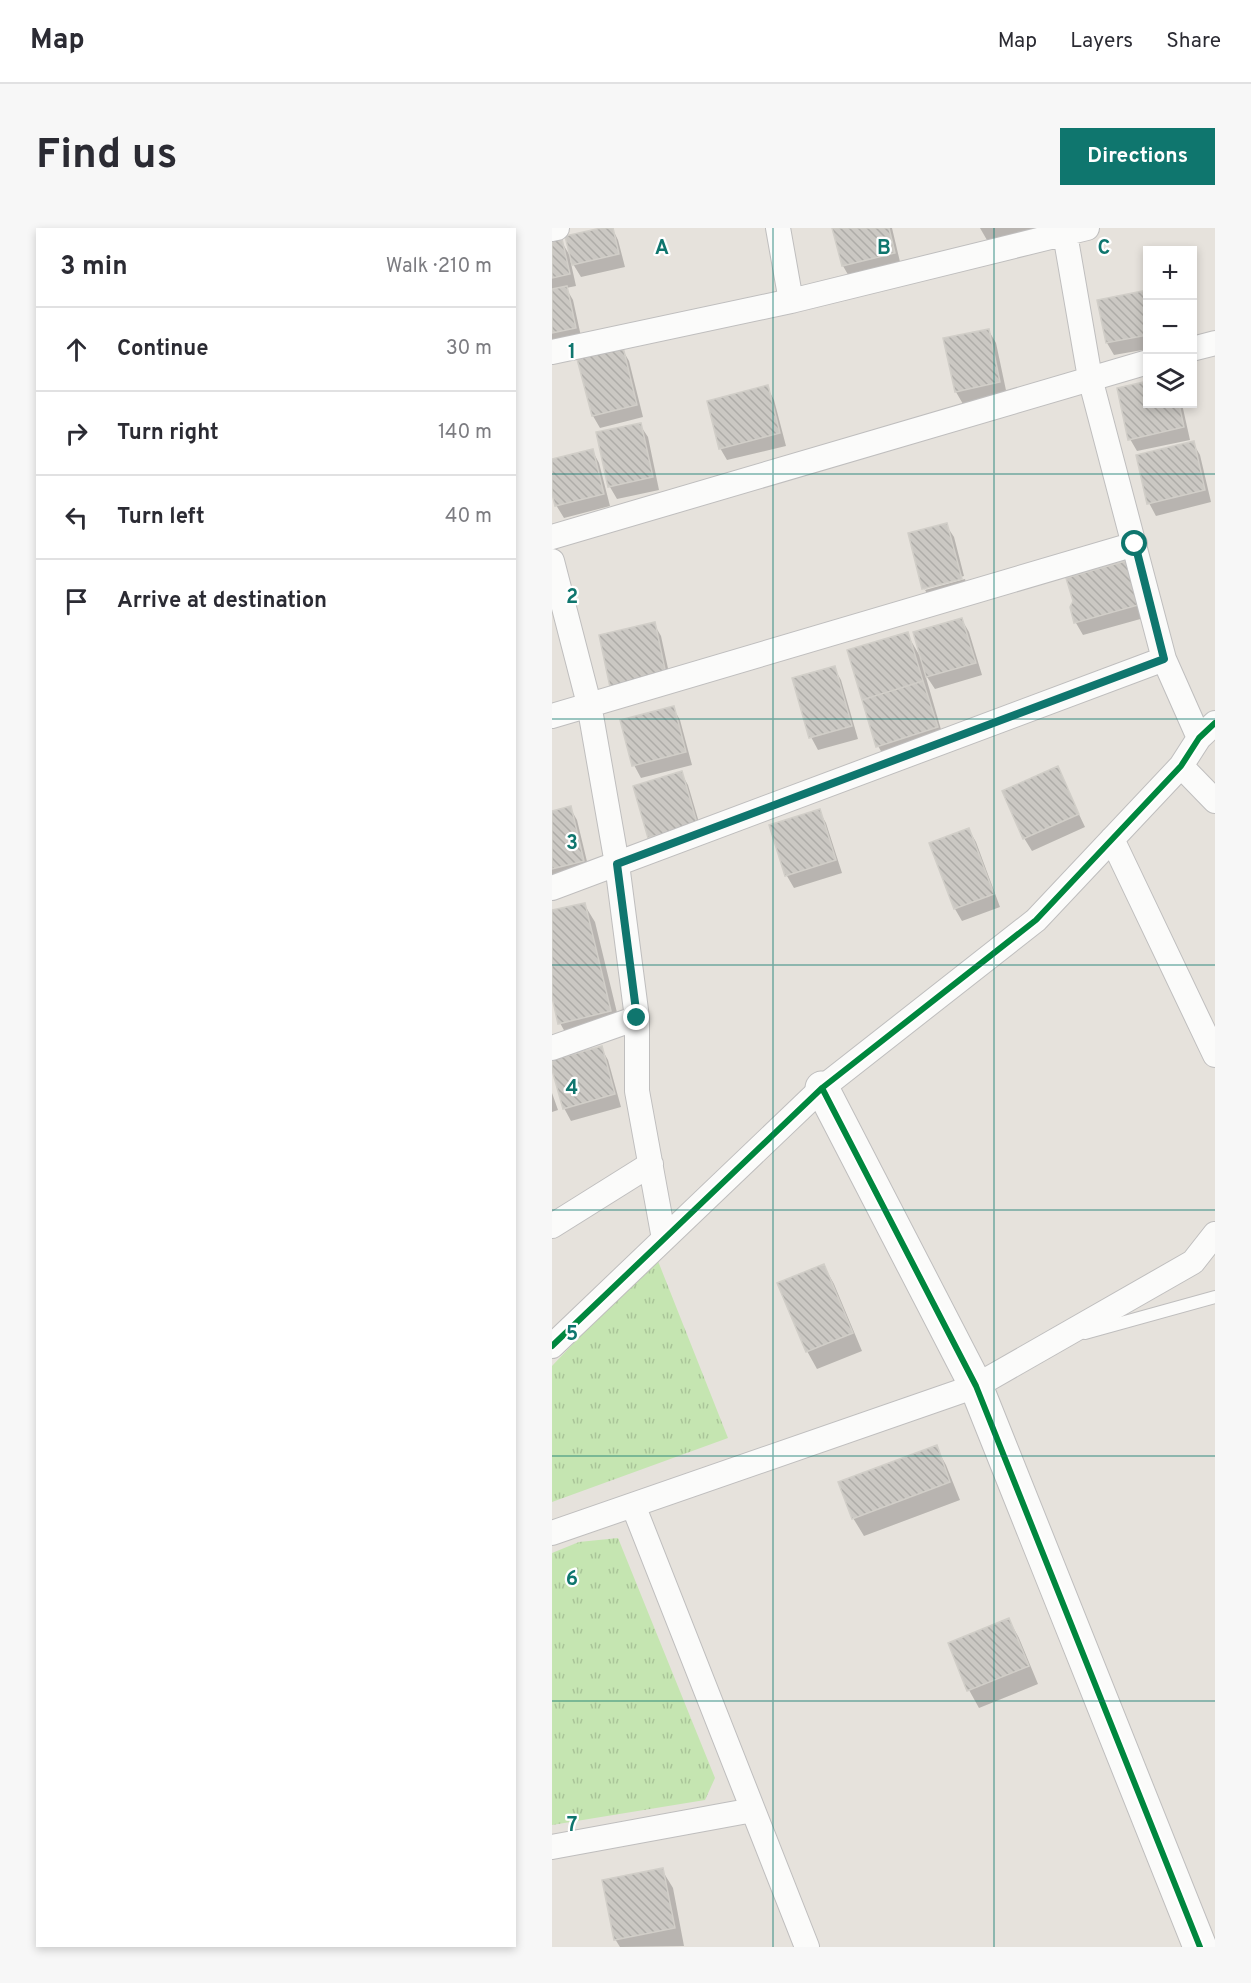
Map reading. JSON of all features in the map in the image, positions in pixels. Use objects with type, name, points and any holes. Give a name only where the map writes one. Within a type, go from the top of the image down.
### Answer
[{"type":"street","points":[[552,229],[556,228]]},
{"type":"street","points":[[778,228],[791,301]]},
{"type":"street","points":[[552,352],[791,301],[1072,230],[1090,378],[1164,659],[1207,730],[1181,766],[1036,920],[822,1088],[552,1346]]},
{"type":"street","points":[[1197,348],[1215,343]]},
{"type":"street","points":[[552,537],[1143,363]]},
{"type":"street","points":[[552,717],[1135,544]]},
{"type":"street","points":[[552,561],[590,704],[617,864],[637,1018],[637,1091],[664,1239]]},
{"type":"street","points":[[552,888],[1164,659]]},
{"type":"street","points":[[1181,766],[1215,801]]},
{"type":"street","points":[[1112,839],[1215,1055]]},
{"type":"street","points":[[552,1048],[637,1018]]},
{"type":"street","points":[[822,1088],[976,1386],[1200,1947]]},
{"type":"street","points":[[552,1226],[651,1164]]},
{"type":"street","points":[[552,1533],[976,1386],[1192,1262],[1215,1234]]},
{"type":"street","points":[[633,1505],[807,1947]]},
{"type":"street","points":[[552,1847],[753,1810]]},
{"type":"lane","points":[[1050,1344],[1215,1297]]},
{"type":"green space","points":[[656,1256],[728,1438],[552,1502],[552,1366]]},
{"type":"green space","points":[[618,1538],[715,1778],[705,1800],[552,1825],[552,1553],[579,1542]]},
{"type":"building","points":[[601,228],[613,228],[619,254],[572,265],[565,236]]},
{"type":"building","points":[[832,228],[889,228],[895,253],[842,266]]},
{"type":"building","points":[[562,239],[570,274],[552,278],[552,241]]},
{"type":"building","points":[[567,286],[576,328],[552,333],[552,289]]},
{"type":"building","points":[[1143,291],[1143,336],[1106,343],[1097,300]]},
{"type":"building","points":[[989,329],[1000,382],[955,392],[943,338]]},
{"type":"building","points":[[623,347],[637,405],[592,416],[577,359]]},
{"type":"building","points":[[1143,382],[1143,408],[1180,408],[1184,427],[1128,440],[1117,388]]},
{"type":"building","points":[[768,385],[780,433],[719,449],[707,401]]},
{"type":"building","points":[[641,423],[653,477],[608,487],[596,432]]},
{"type":"building","points":[[1194,441],[1205,490],[1147,504],[1136,455]]},
{"type":"building","points":[[593,449],[604,494],[555,506],[552,494],[552,459]]},
{"type":"building","points":[[947,523],[962,579],[922,589],[908,533]]},
{"type":"building","points":[[1126,561],[1138,605],[1074,623],[1070,607],[1073,601],[1066,578]]},
{"type":"building","points":[[962,618],[976,663],[926,677],[913,632]]},
{"type":"building","points":[[655,622],[666,674],[610,687],[599,635]]},
{"type":"building","points":[[908,632],[923,681],[862,700],[847,650]]},
{"type":"building","points":[[835,666],[852,726],[809,738],[792,678]]},
{"type":"building","points":[[923,681],[938,727],[876,747],[862,700]]},
{"type":"building","points":[[674,706],[686,752],[632,766],[620,720]]},
{"type":"building","points":[[1058,766],[1079,814],[1023,839],[1002,791]]},
{"type":"building","points":[[682,771],[697,823],[648,838],[633,786]]},
{"type":"building","points":[[571,806],[584,861],[552,869],[552,811]]},
{"type":"building","points":[[820,809],[836,860],[785,876],[769,825]]},
{"type":"building","points":[[969,828],[994,894],[954,909],[929,843]]},
{"type":"building","points":[[585,903],[611,1011],[558,1024],[552,997],[552,910]]},
{"type":"building","points":[[602,1046],[615,1094],[563,1109],[552,1070],[552,1060]]},
{"type":"building","points":[[824,1264],[853,1333],[806,1352],[777,1283]]},
{"type":"building","points":[[937,1445],[950,1482],[852,1519],[838,1482]]},
{"type":"building","points":[[1009,1618],[1029,1666],[967,1691],[948,1643]]},
{"type":"building","points":[[663,1868],[675,1928],[614,1940],[602,1880]]},
{"type":"cycle path","points":[[552,1346],[822,1088],[1036,920],[1181,766],[1199,738],[1215,723]]},
{"type":"cycle path","points":[[822,1088],[976,1386],[1200,1947]]},
{"type":"route","points":[[637,1018],[617,864],[1164,659],[1135,544]]}]
